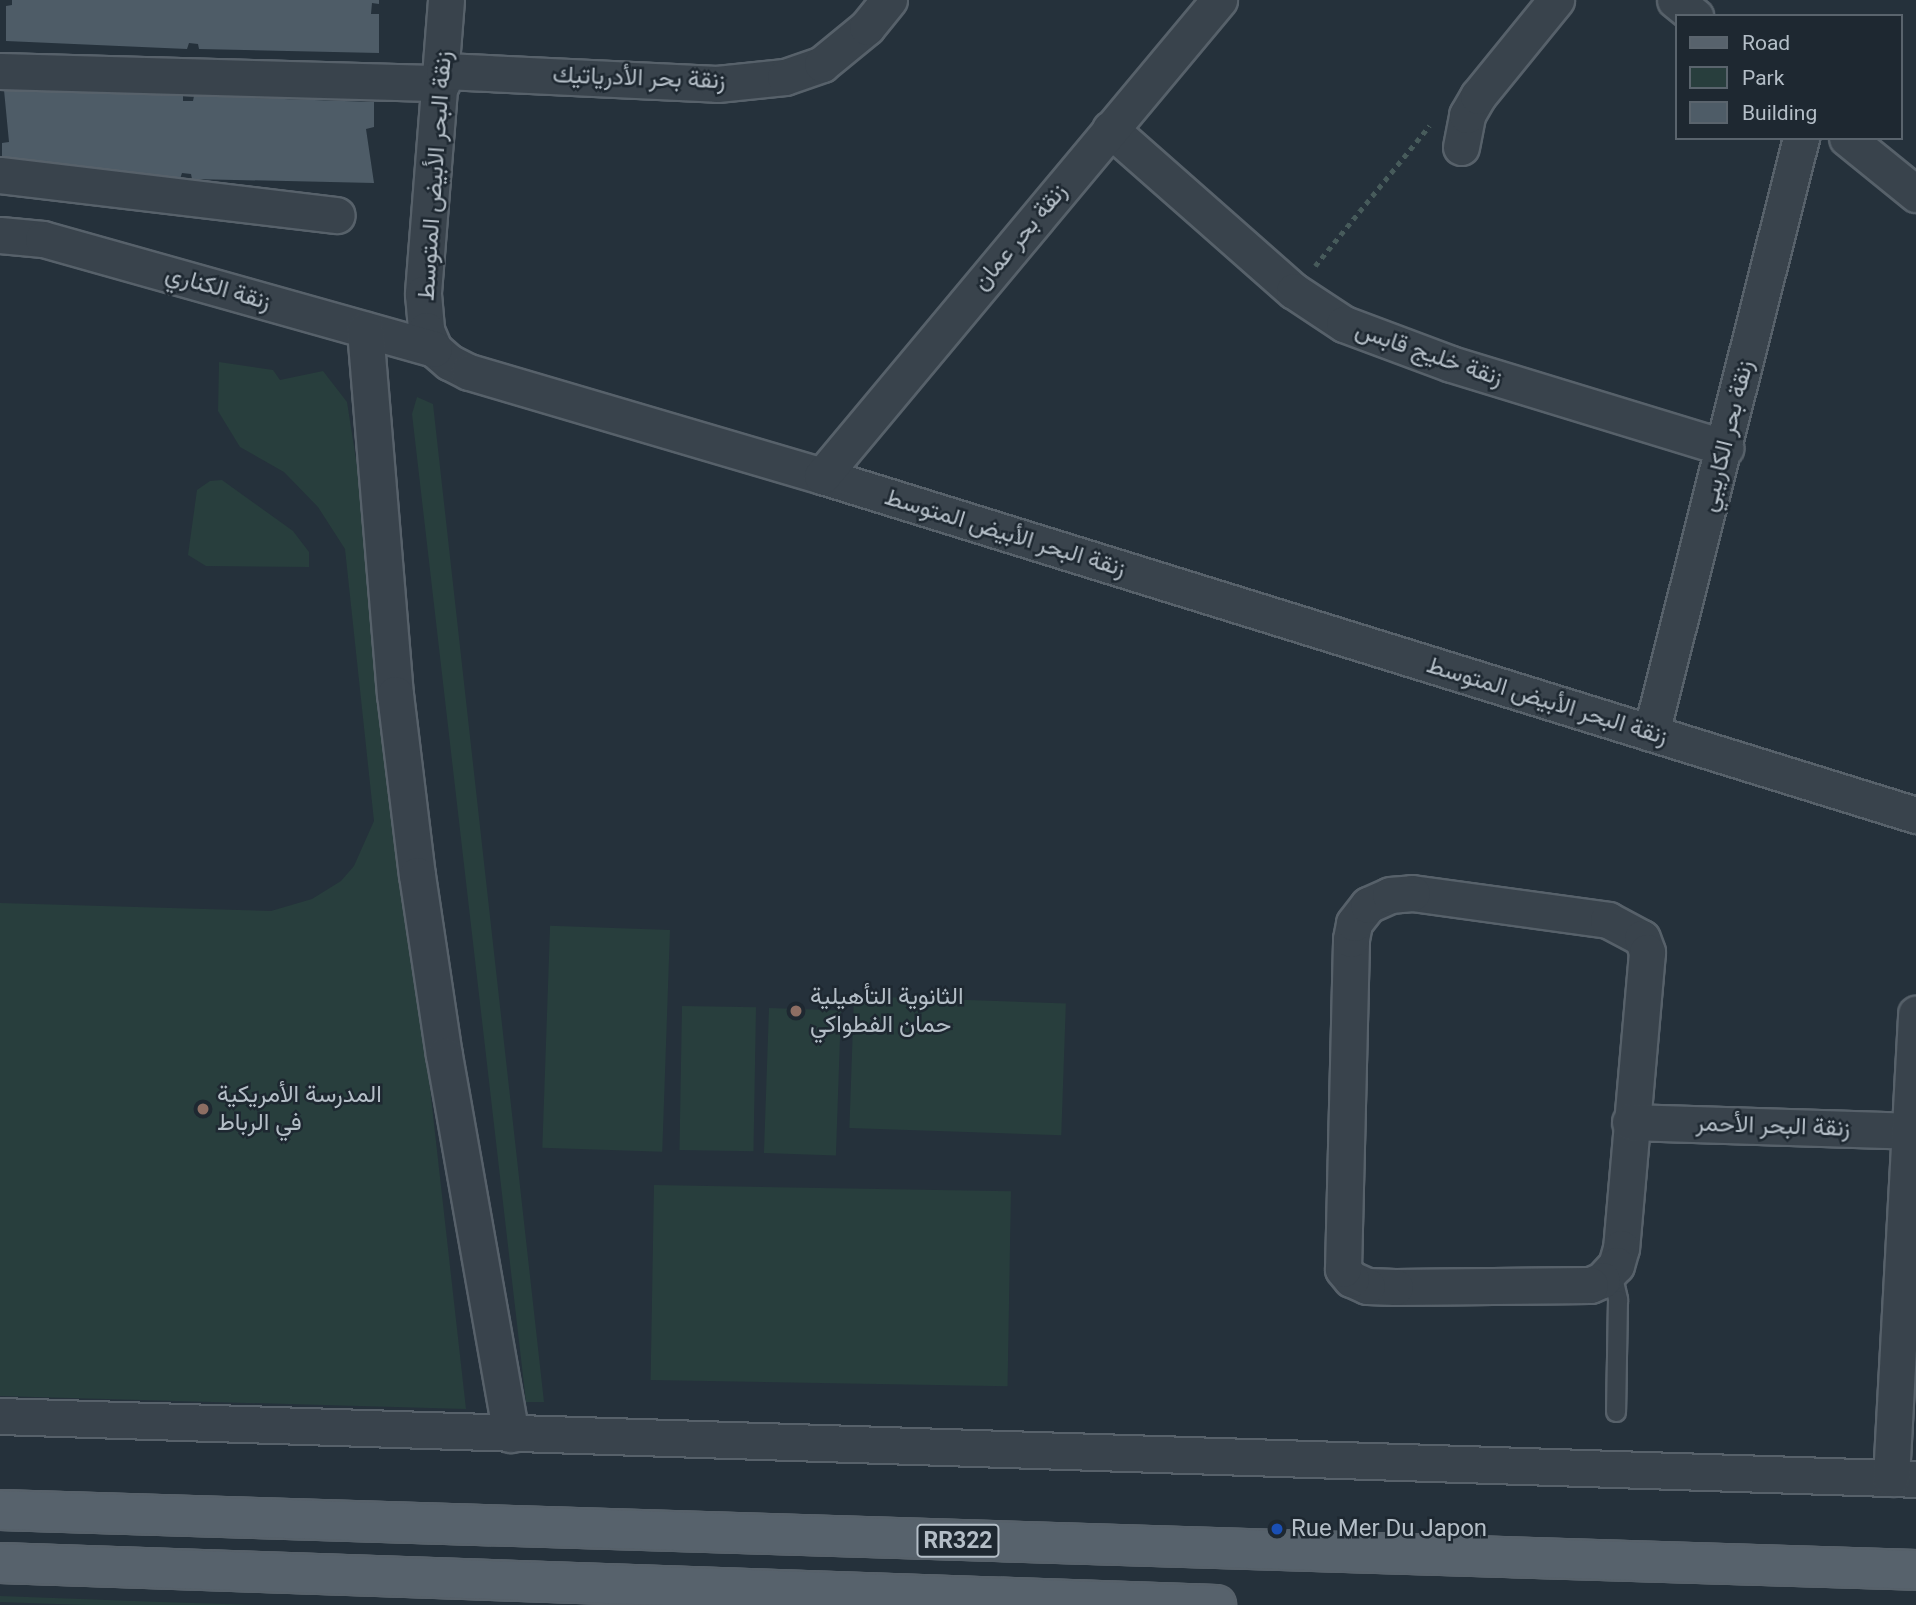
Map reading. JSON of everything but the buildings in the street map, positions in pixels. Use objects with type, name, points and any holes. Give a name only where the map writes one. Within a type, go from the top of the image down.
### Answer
[{"type":"main road","name":"RR322","points":[[0,1510],[1916,1570]]},
{"type":"main road","name":"RR322","points":[[0,1563],[1216,1605]]},
{"type":"street","name":"زنقة البحر الأبيض المتوسط","points":[[446,0],[443,77],[423,294],[426,330],[434,349],[469,372],[822,476],[1916,816]]},
{"type":"street","name":"زنقة بحر الأدرياتيك","points":[[0,71],[717,84],[785,77],[822,64],[867,27],[889,0]]},
{"type":"street","name":"زنقة بحر عمان","points":[[822,476],[1219,0]]},
{"type":"street","points":[[1461,147],[1467,115],[1478,96],[1556,0]]},
{"type":"street","points":[[1675,0],[1692,14]]},
{"type":"street","name":"زنقة خليج قابس","points":[[1110,129],[1294,291],[1344,324],[1395,345],[1725,447]]},
{"type":"street","name":"زنقة بحر الكاريبي","points":[[1651,733],[1801,140]]},
{"type":"street","points":[[1849,140],[1916,194]]},
{"type":"street","points":[[0,176],[337,215]]},
{"type":"street","name":"زنقة الكناري","points":[[0,235],[43,239],[434,349]]},
{"type":"street","points":[[365,330],[394,681],[417,875],[446,1069],[511,1434]]},
{"type":"street","points":[[1412,893],[1608,920],[1631,929],[1643,938],[1647,952],[1621,1248],[1612,1273],[1590,1285],[1438,1289],[1367,1286],[1352,1279],[1343,1269],[1348,956],[1359,915],[1390,895],[1412,893]]},
{"type":"street","points":[[0,1416],[1903,1478],[1916,1014]]},
{"type":"street","name":"زنقة البحر الأحمر","points":[[1630,1122],[1913,1131]]},
{"type":"lane","points":[[1612,1273],[1618,1300],[1616,1412]]},
{"type":"path","points":[[1294,291],[1437,116]]},
{"type":"green space","points":[[219,362],[273,370],[280,380],[323,371],[347,402],[368,536],[466,1409],[0,1396],[0,903],[271,911],[312,899],[341,881],[354,866],[374,821],[345,549],[318,507],[284,472],[240,447],[218,411]]},
{"type":"green space","points":[[417,397],[433,404],[544,1402],[526,1402],[412,414]]},
{"type":"green space","points":[[222,480],[293,531],[309,552],[309,567],[206,566],[188,555],[197,490],[210,481]]},
{"type":"green space","points":[[550,926],[670,930],[662,1152],[542,1148]]},
{"type":"green space","points":[[854,996],[1066,1003],[1061,1135],[849,1128]]},
{"type":"green space","points":[[682,1006],[756,1007],[753,1151],[679,1150]]},
{"type":"green space","points":[[769,1008],[841,1011],[836,1155],[764,1153]]},
{"type":"green space","points":[[654,1185],[1011,1191],[1008,1386],[651,1380]]},
{"type":"green space","points":[[0,1596],[257,1605],[0,1602]]},
{"type":"place","name":"الثانوية التأهيلية حمان الفطواكي","points":[[796,1011]]},
{"type":"place","name":"المدرسة الأمريكية في الرباط","points":[[203,1109]]},
{"type":"place","name":"Rue Mer Du Japon","points":[[1277,1529]]}]
